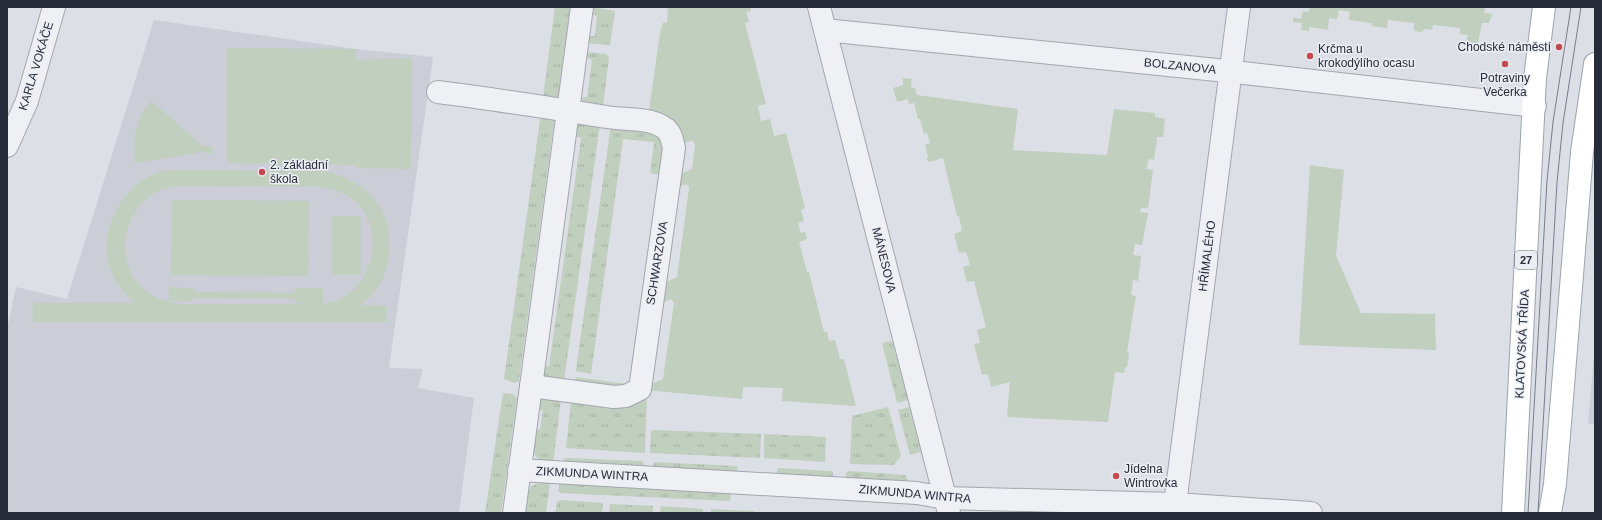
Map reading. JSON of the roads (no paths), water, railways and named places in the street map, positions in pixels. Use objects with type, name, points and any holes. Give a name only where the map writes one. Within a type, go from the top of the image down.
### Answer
[{"type":"main road","name":"KLATOVSKÁ TŘÍDA","points":[[1513,513],[1537,58],[1544,7]]},
{"type":"main road","points":[[1550,513],[1555,484],[1582,152],[1595,64]]},
{"type":"street","name":"KARLA VOKÁČE","points":[[7,146],[27,101],[54,7]]},
{"type":"street","points":[[514,513],[582,7]]},
{"type":"street","name":"MÁNESOVA","points":[[819,7],[947,506]]},
{"type":"street","name":"HŘÍMALÉHO","points":[[1175,504],[1239,7]]},
{"type":"street","name":"BOLZANOVA","points":[[825,30],[1231,72],[1535,106]]},
{"type":"street","name":"SCHWARZOVA","points":[[438,92],[568,110],[607,117],[654,122],[665,128],[671,136],[674,148],[640,388],[626,396],[614,397],[531,386]]},
{"type":"street","name":"ZIKMUNDA WINTRA","points":[[520,470],[917,492],[947,506],[1175,504],[1311,513]]},
{"type":"street","points":[[1555,484],[1560,513]]},
{"type":"tram line","points":[[1528,513],[1547,181],[1553,122],[1571,7]]},
{"type":"tram line","points":[[1538,513],[1557,182],[1563,123],[1581,7]]},
{"type":"place","name":"Chodské náměstí","points":[[1559,47]]},
{"type":"place","name":"Krčma u krokodýlího ocasu","points":[[1310,56]]},
{"type":"place","name":"Potraviny Večerka","points":[[1505,64]]},
{"type":"place","name":"2. základní škola","points":[[262,172]]},
{"type":"place","name":"Jídelna Wintrovka","points":[[1116,476]]}]
